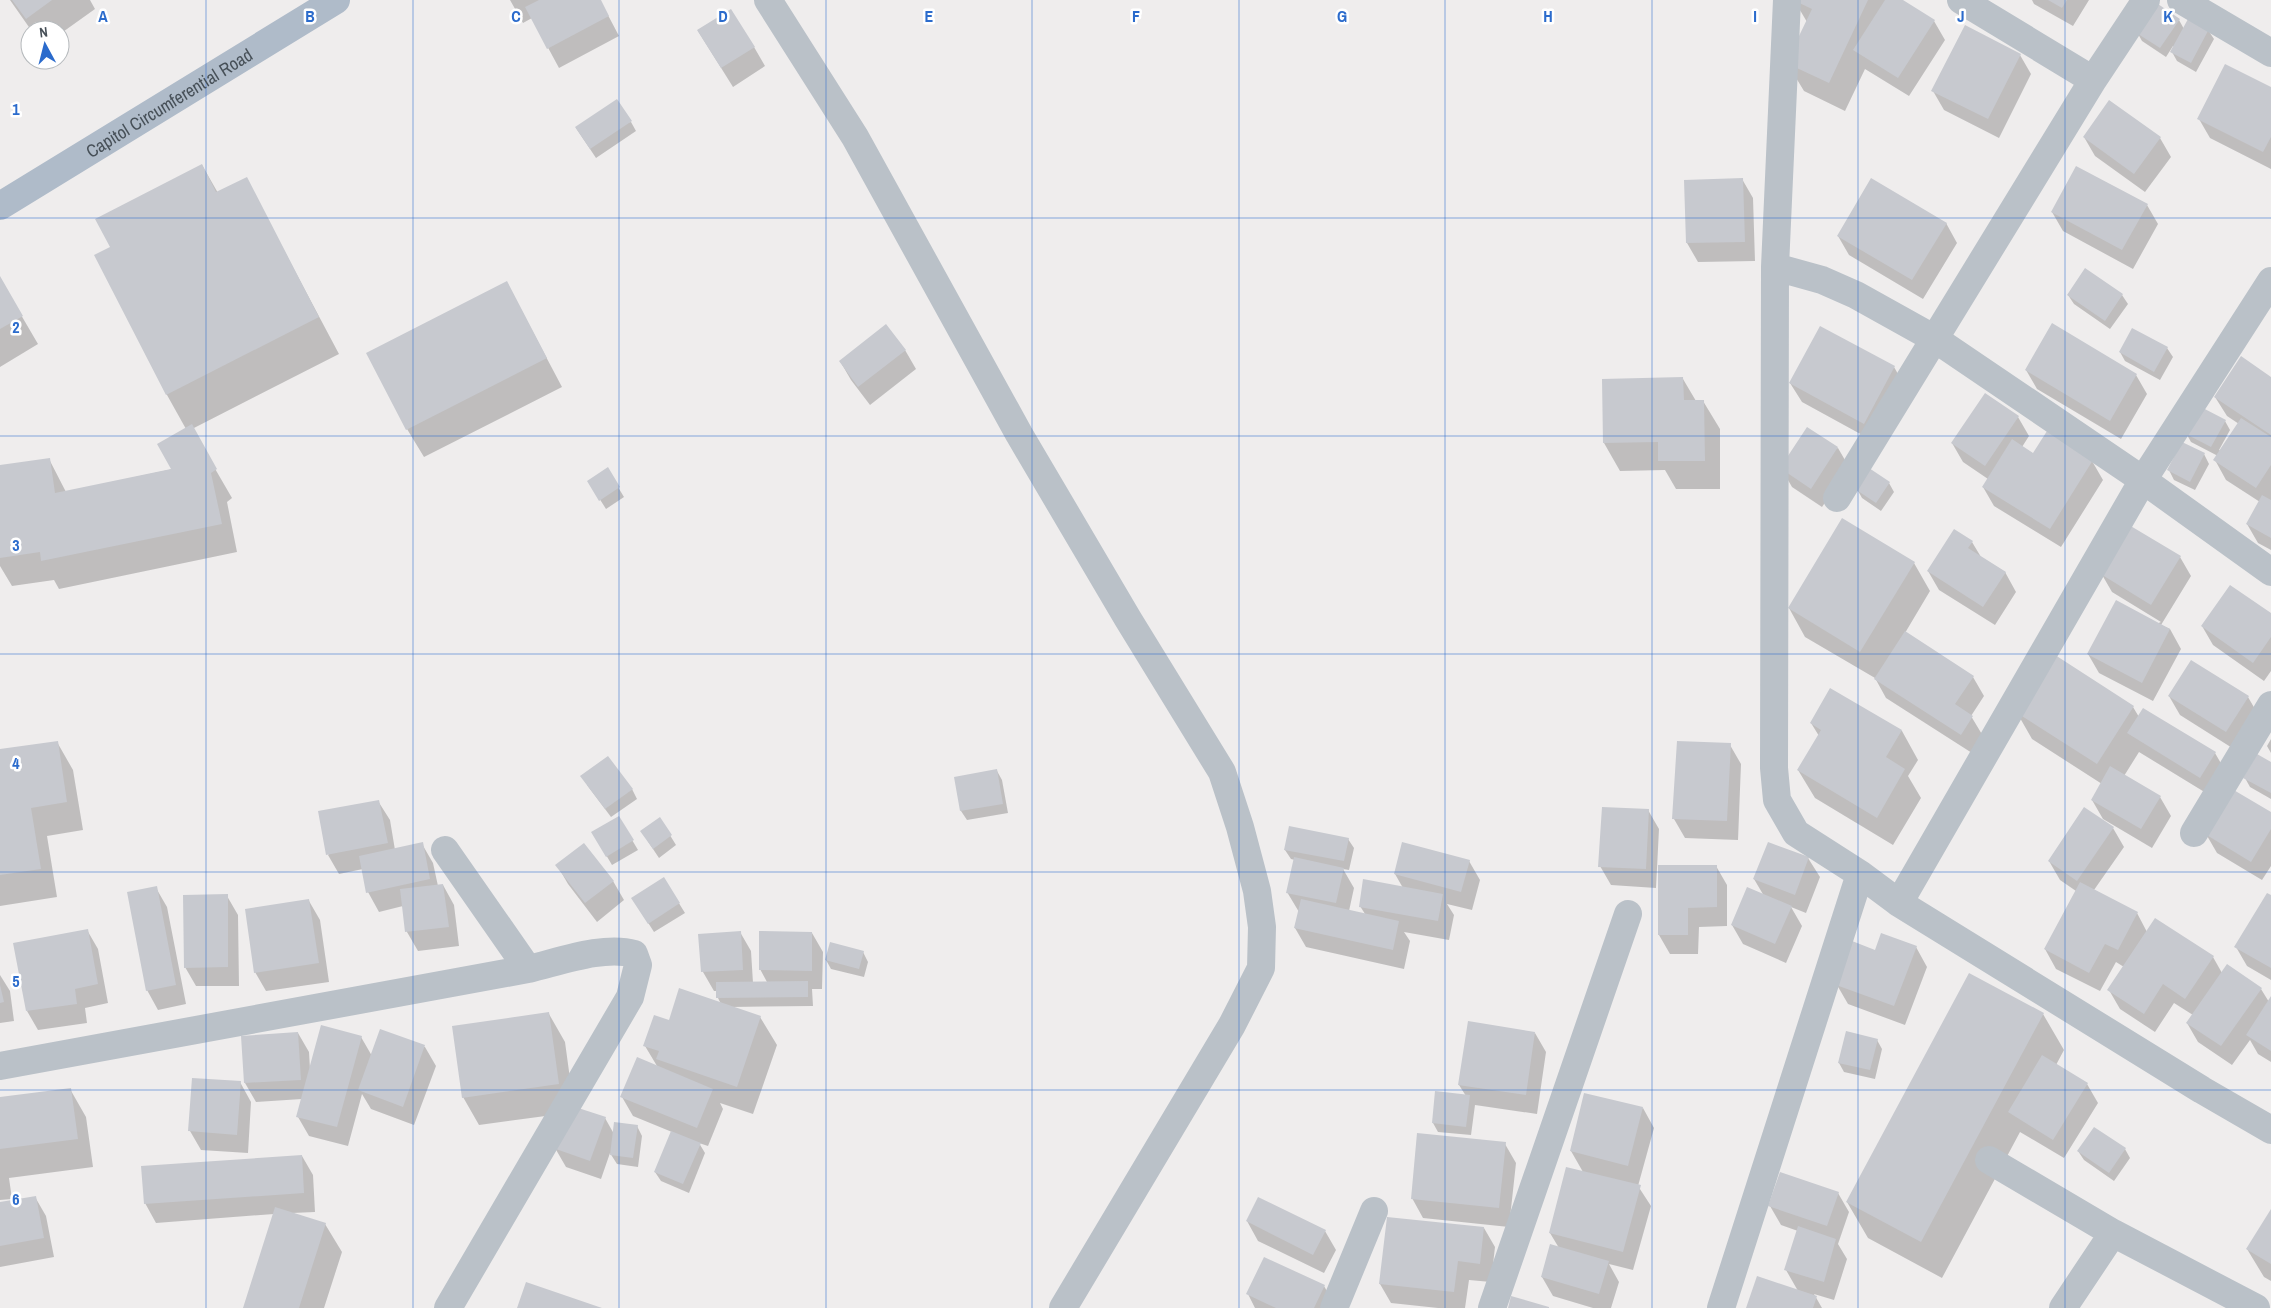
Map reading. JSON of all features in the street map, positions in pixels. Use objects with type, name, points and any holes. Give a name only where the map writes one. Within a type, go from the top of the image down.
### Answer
[{"type":"main road","name":"Capitol Circumferential Road","points":[[0,206],[336,0]]},
{"type":"street","points":[[768,0],[854,137],[1019,434],[1128,619],[1222,772],[1240,827],[1257,891],[1262,927],[1261,968],[1232,1025],[1063,1308]]},
{"type":"street","points":[[1787,0],[1775,267],[1774,768],[1777,800],[1796,833],[1860,874],[1899,903],[2202,1090],[2271,1130]]},
{"type":"street","points":[[1961,0],[2093,80]]},
{"type":"street","points":[[1837,498],[2093,80],[2146,0]]},
{"type":"street","points":[[2181,0],[2271,54]]},
{"type":"street","points":[[1775,267],[1822,280],[1848,291],[1935,339],[2143,480],[2271,572]]},
{"type":"street","points":[[1899,903],[2143,480],[2271,280]]},
{"type":"street","points":[[2194,833],[2271,706]]},
{"type":"street","points":[[446,850],[528,970]]},
{"type":"street","points":[[1721,1308],[1860,874]]},
{"type":"street","points":[[1492,1308],[1628,914]]},
{"type":"street","points":[[0,1066],[528,970],[597,954],[622,950],[634,954],[638,965],[630,997],[448,1308]]},
{"type":"street","points":[[1989,1160],[2113,1232],[2256,1308]]},
{"type":"street","points":[[1334,1308],[1374,1211]]},
{"type":"street","points":[[2063,1308],[2113,1232]]},
{"type":"building","points":[[12,0],[52,0],[26,19]]},
{"type":"building","points":[[539,0],[601,0],[609,16],[547,49],[525,7]]},
{"type":"building","points":[[1793,0],[1868,0],[1829,83],[1786,63],[1812,9]]},
{"type":"building","points":[[1885,0],[1903,0],[1935,20],[1898,78],[1853,50]]},
{"type":"building","points":[[2048,0],[2067,0],[2062,8]]},
{"type":"building","points":[[2155,2],[2180,19],[2160,48],[2135,32]]},
{"type":"building","points":[[731,9],[755,47],[721,68],[697,30]]},
{"type":"building","points":[[2188,19],[2209,29],[2191,63],[2170,52]]},
{"type":"building","points":[[1965,25],[2021,54],[1988,119],[1931,91]]},
{"type":"building","points":[[2225,64],[2271,87],[2271,137],[2263,152],[2197,119]]},
{"type":"building","points":[[617,99],[632,121],[590,149],[575,127]]},
{"type":"building","points":[[2109,100],[2161,137],[2134,174],[2083,137]]},
{"type":"building","points":[[202,164],[216,192],[247,177],[319,317],[166,395],[94,255],[110,247],[95,219]]},
{"type":"building","points":[[2076,166],[2148,204],[2122,250],[2051,212]]},
{"type":"building","points":[[1743,178],[1745,242],[1686,243],[1684,180]]},
{"type":"building","points":[[1871,178],[1947,223],[1912,280],[1837,236]]},
{"type":"building","points":[[2085,268],[2123,294],[2105,321],[2067,295]]},
{"type":"building","points":[[0,276],[23,316],[0,329]]},
{"type":"building","points":[[507,281],[547,358],[406,430],[366,353]]},
{"type":"building","points":[[2052,323],[2137,374],[2110,421],[2025,370]]},
{"type":"building","points":[[886,324],[906,350],[858,387],[839,361]]},
{"type":"building","points":[[1820,326],[1895,366],[1864,424],[1789,383]]},
{"type":"building","points":[[2132,328],[2168,347],[2154,372],[2119,352]]},
{"type":"building","points":[[2241,356],[2271,377],[2271,435],[2214,397]]},
{"type":"building","points":[[1683,377],[1684,400],[1704,400],[1705,461],[1658,461],[1658,442],[1603,443],[1602,379]]},
{"type":"building","points":[[1985,393],[2019,416],[1985,466],[1951,443]]},
{"type":"building","points":[[2199,406],[2226,420],[2211,447],[2184,433]]},
{"type":"building","points":[[2241,418],[2271,437],[2271,465],[2256,488],[2213,460]]},
{"type":"building","points":[[192,424],[217,469],[211,473],[222,524],[41,561],[40,552],[0,558],[0,465],[50,458],[55,493],[171,469],[157,444]]},
{"type":"building","points":[[1807,427],[1838,447],[1811,489],[1780,468]]},
{"type":"building","points":[[2047,431],[2093,460],[2050,529],[1982,487],[2012,439],[2033,453]]},
{"type":"building","points":[[2182,442],[2205,453],[2190,482],[2167,470]]},
{"type":"building","points":[[608,467],[620,487],[599,501],[587,481]]},
{"type":"building","points":[[1869,468],[1890,482],[1876,503],[1855,489]]},
{"type":"building","points":[[2262,495],[2271,500],[2271,538],[2246,524]]},
{"type":"building","points":[[1842,518],[1915,562],[1860,652],[1788,608]]},
{"type":"building","points":[[2129,525],[2181,556],[2151,605],[2099,573]]},
{"type":"building","points":[[1954,529],[1973,541],[1968,548],[2006,572],[1983,607],[1927,571]]},
{"type":"building","points":[[2230,585],[2271,613],[2271,637],[2253,663],[2201,626]]},
{"type":"building","points":[[2116,600],[2170,629],[2142,683],[2087,654]]},
{"type":"building","points":[[1905,631],[1974,676],[1955,704],[1973,716],[1961,735],[1874,679]]},
{"type":"building","points":[[2052,653],[2134,706],[2097,764],[2014,711]]},
{"type":"building","points":[[2191,660],[2249,696],[2226,732],[2168,696]]},
{"type":"building","points":[[1830,688],[1902,730],[1886,757],[1905,769],[1877,818],[1797,770],[1821,730],[1810,723]]},
{"type":"building","points":[[2143,708],[2216,752],[2200,778],[2127,733]]},
{"type":"building","points":[[58,741],[67,802],[31,808],[41,869],[0,875],[0,749]]},
{"type":"building","points":[[1677,741],[1731,743],[1727,821],[1672,819]]},
{"type":"building","points":[[2257,754],[2271,762],[2271,793],[2243,778]]},
{"type":"building","points":[[608,756],[633,789],[605,809],[580,776]]},
{"type":"building","points":[[2110,766],[2161,796],[2141,829],[2091,800]]},
{"type":"building","points":[[997,769],[1003,804],[960,811],[954,777]]},
{"type":"building","points":[[2232,789],[2271,812],[2271,829],[2251,862],[2205,834]]},
{"type":"building","points":[[379,800],[388,843],[326,855],[318,811]]},
{"type":"building","points":[[1602,807],[1649,809],[1646,869],[1598,867]]},
{"type":"building","points":[[2084,807],[2114,827],[2077,881],[2048,861]]},
{"type":"building","points":[[619,816],[634,840],[606,857],[591,832]]},
{"type":"building","points":[[660,817],[672,835],[653,849],[640,831]]},
{"type":"building","points":[[1289,826],[1349,838],[1344,861],[1284,850]]},
{"type":"building","points":[[423,842],[430,879],[366,893],[359,856]]},
{"type":"building","points":[[1402,842],[1470,860],[1461,892],[1394,874]]},
{"type":"building","points":[[1768,842],[1809,857],[1795,895],[1753,879]]},
{"type":"building","points":[[584,843],[614,881],[585,903],[555,865]]},
{"type":"building","points":[[1294,857],[1344,868],[1336,903],[1286,893]]},
{"type":"building","points":[[1658,865],[1717,865],[1717,907],[1688,908],[1688,935],[1658,935]]},
{"type":"building","points":[[664,877],[680,903],[648,924],[631,898]]},
{"type":"building","points":[[1363,879],[1443,894],[1438,921],[1359,907]]},
{"type":"building","points":[[2080,882],[2138,912],[2118,950],[2105,944],[2089,973],[2044,949]]},
{"type":"building","points":[[443,884],[449,927],[405,932],[400,889]]},
{"type":"building","points":[[157,886],[176,985],[146,991],[127,892]]},
{"type":"building","points":[[1747,887],[1792,906],[1775,944],[1731,925]]},
{"type":"building","points":[[2267,893],[2271,895],[2271,968],[2234,947]]},
{"type":"building","points":[[228,894],[228,967],[184,968],[183,895]]},
{"type":"building","points":[[309,899],[319,963],[254,973],[245,909]]},
{"type":"building","points":[[1301,899],[1399,921],[1393,950],[1294,928]]},
{"type":"building","points":[[2155,918],[2214,956],[2185,999],[2163,984],[2144,1014],[2107,990]]},
{"type":"building","points":[[88,929],[98,984],[75,989],[77,1004],[26,1011],[13,943]]},
{"type":"building","points":[[741,931],[743,970],[701,972],[698,934]]},
{"type":"building","points":[[759,931],[812,932],[812,971],[759,970]]},
{"type":"building","points":[[1881,933],[1917,946],[1894,1006],[1836,985],[1852,941],[1875,950]]},
{"type":"building","points":[[830,942],[864,951],[859,969],[825,960]]},
{"type":"building","points":[[2227,964],[2262,988],[2221,1046],[2186,1023]]},
{"type":"building","points":[[1969,973],[2044,1013],[1921,1242],[1846,1202]]},
{"type":"building","points":[[808,981],[808,997],[716,998],[716,982]]},
{"type":"building","points":[[0,985],[4,1002],[0,1003]]},
{"type":"building","points":[[679,988],[761,1016],[737,1087],[656,1059],[659,1051],[643,1046],[654,1015],[669,1020]]},
{"type":"building","points":[[2271,996],[2271,1051],[2246,1035]]},
{"type":"building","points":[[549,1012],[559,1084],[462,1098],[452,1026]]},
{"type":"building","points":[[1468,1021],[1535,1032],[1526,1095],[1458,1085]]},
{"type":"building","points":[[321,1025],[362,1036],[337,1127],[296,1117]]},
{"type":"building","points":[[380,1029],[425,1045],[403,1107],[358,1090]]},
{"type":"building","points":[[1846,1031],[1878,1039],[1870,1070],[1838,1063]]},
{"type":"building","points":[[298,1032],[301,1080],[244,1083],[241,1036]]},
{"type":"building","points":[[2042,1055],[2088,1083],[2053,1140],[2008,1112]]},
{"type":"building","points":[[637,1057],[713,1089],[697,1128],[620,1097]]},
{"type":"building","points":[[192,1078],[241,1081],[237,1135],[188,1131]]},
{"type":"building","points":[[71,1088],[78,1139],[0,1149],[0,1097]]},
{"type":"building","points":[[1435,1091],[1470,1095],[1466,1127],[1432,1123]]},
{"type":"building","points":[[1584,1093],[1643,1107],[1628,1166],[1570,1151]]},
{"type":"building","points":[[569,1105],[606,1117],[590,1161],[553,1148]]},
{"type":"building","points":[[614,1122],[638,1125],[633,1158],[610,1155]]},
{"type":"building","points":[[2094,1127],[2126,1148],[2109,1173],[2077,1151]]},
{"type":"building","points":[[671,1131],[701,1143],[683,1184],[654,1172]]},
{"type":"building","points":[[1417,1133],[1506,1142],[1499,1208],[1411,1199]]},
{"type":"building","points":[[302,1155],[304,1193],[144,1204],[141,1166]]},
{"type":"building","points":[[1566,1167],[1641,1185],[1623,1252],[1549,1233]]},
{"type":"building","points":[[1780,1172],[1839,1192],[1827,1226],[1768,1206]]},
{"type":"building","points":[[36,1196],[44,1238],[0,1246],[0,1202]]},
{"type":"building","points":[[1258,1197],[1326,1230],[1313,1255],[1246,1221]]},
{"type":"building","points":[[275,1207],[326,1223],[299,1308],[243,1308]]},
{"type":"building","points":[[2271,1209],[2271,1264],[2246,1249]]},
{"type":"building","points":[[1387,1217],[1484,1227],[1480,1264],[1458,1261],[1454,1292],[1379,1284]]},
{"type":"building","points":[[1798,1226],[1836,1239],[1824,1282],[1784,1270]]},
{"type":"building","points":[[1550,1244],[1609,1261],[1599,1294],[1541,1277]]},
{"type":"building","points":[[1264,1257],[1325,1285],[1314,1308],[1276,1308],[1246,1294]]},
{"type":"building","points":[[1757,1276],[1817,1296],[1813,1308],[1746,1308]]},
{"type":"building","points":[[526,1282],[602,1308],[517,1308]]},
{"type":"building","points":[[1511,1296],[1549,1307],[1549,1308],[1508,1308]]}]
